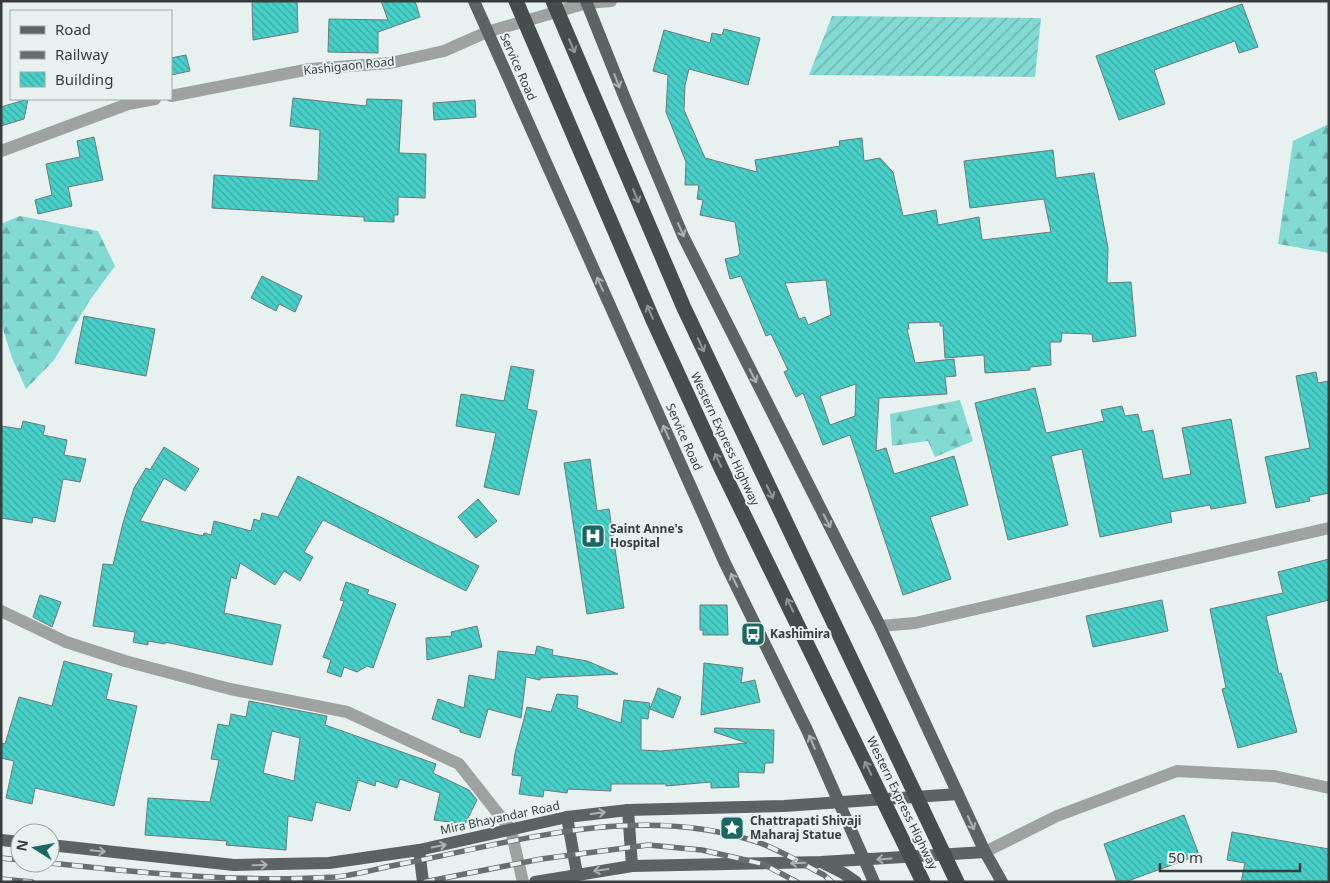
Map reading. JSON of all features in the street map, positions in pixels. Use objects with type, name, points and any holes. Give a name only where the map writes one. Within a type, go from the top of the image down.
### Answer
[{"type":"highway","name":"Western Express Highway","points":[[516,1],[657,329],[722,470],[923,882]]},
{"type":"highway","name":"Western Express Highway","points":[[553,1],[696,335],[957,882]]},
{"type":"main road","name":"Service Road","points":[[474,1],[724,562],[807,730],[874,882]]},
{"type":"main road","points":[[587,2],[683,236],[880,626],[985,852],[1002,882]]},
{"type":"main road","name":"Mira Bhayandar Road","points":[[60,846],[234,866],[328,863],[419,850],[567,817],[628,810],[696,810],[838,803],[958,794]]},
{"type":"main road","points":[[628,810],[632,866]]},
{"type":"main road","points":[[567,817],[576,874]]},
{"type":"main road","points":[[419,850],[423,882]]},
{"type":"main road","points":[[535,882],[632,866],[821,862],[985,852]]},
{"type":"main road","points":[[821,862],[856,882]]},
{"type":"street","name":"Kashigaon Road","points":[[172,96],[310,69],[390,63],[444,51],[487,32],[587,2],[611,1]]},
{"type":"street","points":[[1,151],[128,104],[150,100]]},
{"type":"street","points":[[880,626],[915,623],[1329,528]]},
{"type":"street","points":[[1,611],[66,642],[125,662],[230,689],[347,712],[459,764],[511,830],[523,882]]},
{"type":"street","points":[[985,852],[1057,816],[1177,771],[1274,776],[1329,788]]},
{"type":"green space","points":[[832,16],[1041,18],[1035,77],[809,75]]},
{"type":"green space","points":[[1329,124],[1329,253],[1278,244],[1293,141]]},
{"type":"green space","points":[[20,216],[98,231],[115,266],[90,300],[54,360],[26,389],[12,358],[1,323],[1,224]]},
{"type":"green space","points":[[960,400],[973,441],[935,457],[928,441],[892,446],[890,414]]},
{"type":"building","points":[[252,1],[297,1],[298,32],[253,40]]},
{"type":"building","points":[[381,1],[415,1],[420,17],[378,32],[378,53],[328,52],[329,19],[388,20]]},
{"type":"building","points":[[1242,4],[1258,47],[1239,53],[1235,41],[1154,70],[1165,104],[1119,120],[1096,56]]},
{"type":"building","points":[[724,29],[760,38],[748,85],[689,69],[685,85],[684,110],[705,158],[757,172],[755,160],[840,146],[839,141],[862,138],[864,161],[880,158],[893,172],[903,216],[936,210],[938,225],[979,217],[982,240],[1051,232],[1044,199],[970,208],[964,161],[1053,150],[1056,178],[1094,173],[1108,248],[1107,283],[1131,282],[1136,336],[1093,342],[1092,334],[1062,333],[1061,342],[1050,342],[1051,365],[1030,367],[1030,370],[985,373],[984,355],[945,358],[943,326],[940,326],[940,322],[908,323],[909,329],[907,329],[915,363],[954,359],[956,376],[945,377],[947,394],[879,398],[876,451],[886,448],[894,474],[954,456],[968,505],[930,517],[951,579],[903,595],[850,435],[823,445],[803,393],[796,397],[784,372],[788,370],[771,334],[766,336],[741,276],[730,279],[725,259],[738,256],[740,253],[735,222],[700,215],[703,200],[697,199],[699,185],[685,185],[686,162],[666,112],[668,75],[653,71],[664,30],[710,43],[712,33],[722,35]],"holes":[[[826,280],[831,315],[808,325],[805,317],[799,319],[785,283]],[[856,384],[855,416],[830,425],[820,396]]]},
{"type":"building","points":[[186,55],[190,71],[172,75],[172,58]]},
{"type":"building","points":[[293,98],[366,106],[367,99],[402,100],[399,153],[426,154],[425,198],[398,197],[398,215],[394,215],[394,222],[364,221],[364,217],[212,208],[214,175],[318,181],[320,130],[290,126]]},
{"type":"building","points":[[28,100],[24,119],[1,126],[1,107]]},
{"type":"building","points":[[475,100],[476,117],[434,120],[433,103]]},
{"type":"building","points":[[94,137],[103,180],[68,187],[72,206],[38,214],[35,200],[52,195],[46,164],[80,157],[77,141]]},
{"type":"building","points":[[262,276],[302,296],[295,312],[279,304],[276,311],[251,298]]},
{"type":"building","points":[[84,316],[155,329],[146,376],[75,363]]},
{"type":"building","points":[[511,366],[534,370],[527,409],[537,411],[519,495],[484,487],[496,433],[456,426],[461,394],[504,401]]},
{"type":"building","points":[[1316,372],[1318,383],[1329,381],[1329,493],[1309,497],[1310,501],[1276,508],[1265,457],[1310,448],[1296,376]]},
{"type":"building","points":[[1035,388],[1046,433],[1104,421],[1101,410],[1122,406],[1125,416],[1138,414],[1142,432],[1153,430],[1163,479],[1191,474],[1182,428],[1231,419],[1246,503],[1211,509],[1210,505],[1170,512],[1172,522],[1100,537],[1082,449],[1051,456],[1068,525],[1008,540],[975,403]]},
{"type":"building","points":[[23,421],[45,426],[43,435],[67,440],[64,455],[86,459],[80,482],[63,479],[55,522],[33,517],[32,523],[1,518],[1,426],[21,429]]},
{"type":"building","points":[[164,447],[199,469],[185,491],[164,478],[140,521],[203,536],[204,533],[211,535],[214,521],[251,531],[254,519],[260,521],[262,513],[278,517],[298,476],[479,566],[466,591],[323,520],[304,552],[313,557],[300,581],[284,571],[275,585],[240,563],[236,579],[231,577],[224,613],[281,625],[272,665],[165,642],[165,644],[148,641],[148,645],[133,642],[135,632],[93,626],[103,564],[113,565],[134,488],[146,468],[150,470]]},
{"type":"building","points":[[590,459],[597,511],[609,509],[624,608],[587,614],[564,463]]},
{"type":"building","points":[[478,499],[497,521],[476,538],[458,517]]},
{"type":"building","points":[[1329,559],[1329,600],[1266,616],[1279,674],[1281,673],[1297,732],[1238,748],[1222,689],[1226,688],[1210,609],[1283,593],[1278,572]]},
{"type":"building","points":[[346,582],[369,590],[367,594],[396,604],[373,668],[367,666],[357,672],[344,667],[341,677],[327,672],[331,660],[323,657],[344,601],[340,600]]},
{"type":"building","points":[[40,595],[61,602],[52,627],[33,617]]},
{"type":"building","points":[[1162,600],[1168,631],[1093,647],[1086,616]]},
{"type":"building","points":[[700,605],[727,605],[728,635],[703,635],[703,630],[700,630]]},
{"type":"building","points":[[477,626],[482,647],[427,660],[426,638],[452,636],[451,632]]},
{"type":"building","points":[[537,646],[553,650],[552,655],[587,661],[618,674],[540,678],[540,680],[526,677],[521,718],[488,709],[480,738],[460,732],[460,729],[432,719],[438,699],[464,708],[469,675],[495,680],[498,651],[535,655]]},
{"type":"building","points":[[64,661],[112,674],[106,699],[137,706],[114,806],[35,788],[32,804],[6,798],[14,761],[1,758],[1,743],[5,744],[19,697],[52,706]]},
{"type":"building","points":[[704,663],[743,668],[741,683],[755,680],[760,702],[701,715]]},
{"type":"building","points":[[658,688],[681,697],[673,718],[650,709]]},
{"type":"building","points":[[557,694],[578,696],[577,708],[621,723],[624,700],[650,703],[648,719],[641,718],[641,750],[661,751],[747,743],[714,732],[715,728],[774,730],[773,763],[765,763],[764,773],[738,772],[739,787],[711,788],[711,782],[666,786],[666,784],[611,784],[611,791],[568,789],[567,793],[544,790],[543,797],[519,794],[522,776],[512,775],[515,753],[527,707],[551,712]]},
{"type":"building","points":[[249,701],[327,716],[325,725],[436,764],[433,773],[469,790],[477,800],[465,824],[434,820],[440,793],[400,779],[397,788],[376,781],[375,786],[358,780],[350,811],[316,802],[312,821],[288,816],[286,850],[226,845],[227,841],[145,835],[148,798],[210,802],[219,760],[211,759],[218,724],[229,726],[231,714],[246,717]],"holes":[[[272,731],[300,738],[294,781],[263,773]]]},
{"type":"building","points":[[1184,815],[1199,855],[1125,882],[1117,882],[1104,844]]},
{"type":"building","points":[[1232,832],[1329,849],[1329,882],[1241,882],[1245,863],[1227,860]]},
{"type":"railway","points":[[60,864],[228,878],[299,879],[335,877],[536,836],[580,829],[670,826],[715,831],[760,843],[824,875],[832,882]]},
{"type":"railway","points":[[424,882],[541,859],[648,845],[702,850],[763,864],[797,882]]},
{"type":"railway","points":[[1,858],[10,859]]},
{"type":"railway","points":[[1,879],[32,882]]},
{"type":"place","name":"Saint Anne's Hospital","points":[[593,536]]},
{"type":"place","name":"Kashimira","points":[[753,634]]},
{"type":"place","name":"Chattrapati Shivaji Maharaj Statue","points":[[732,828]]}]
